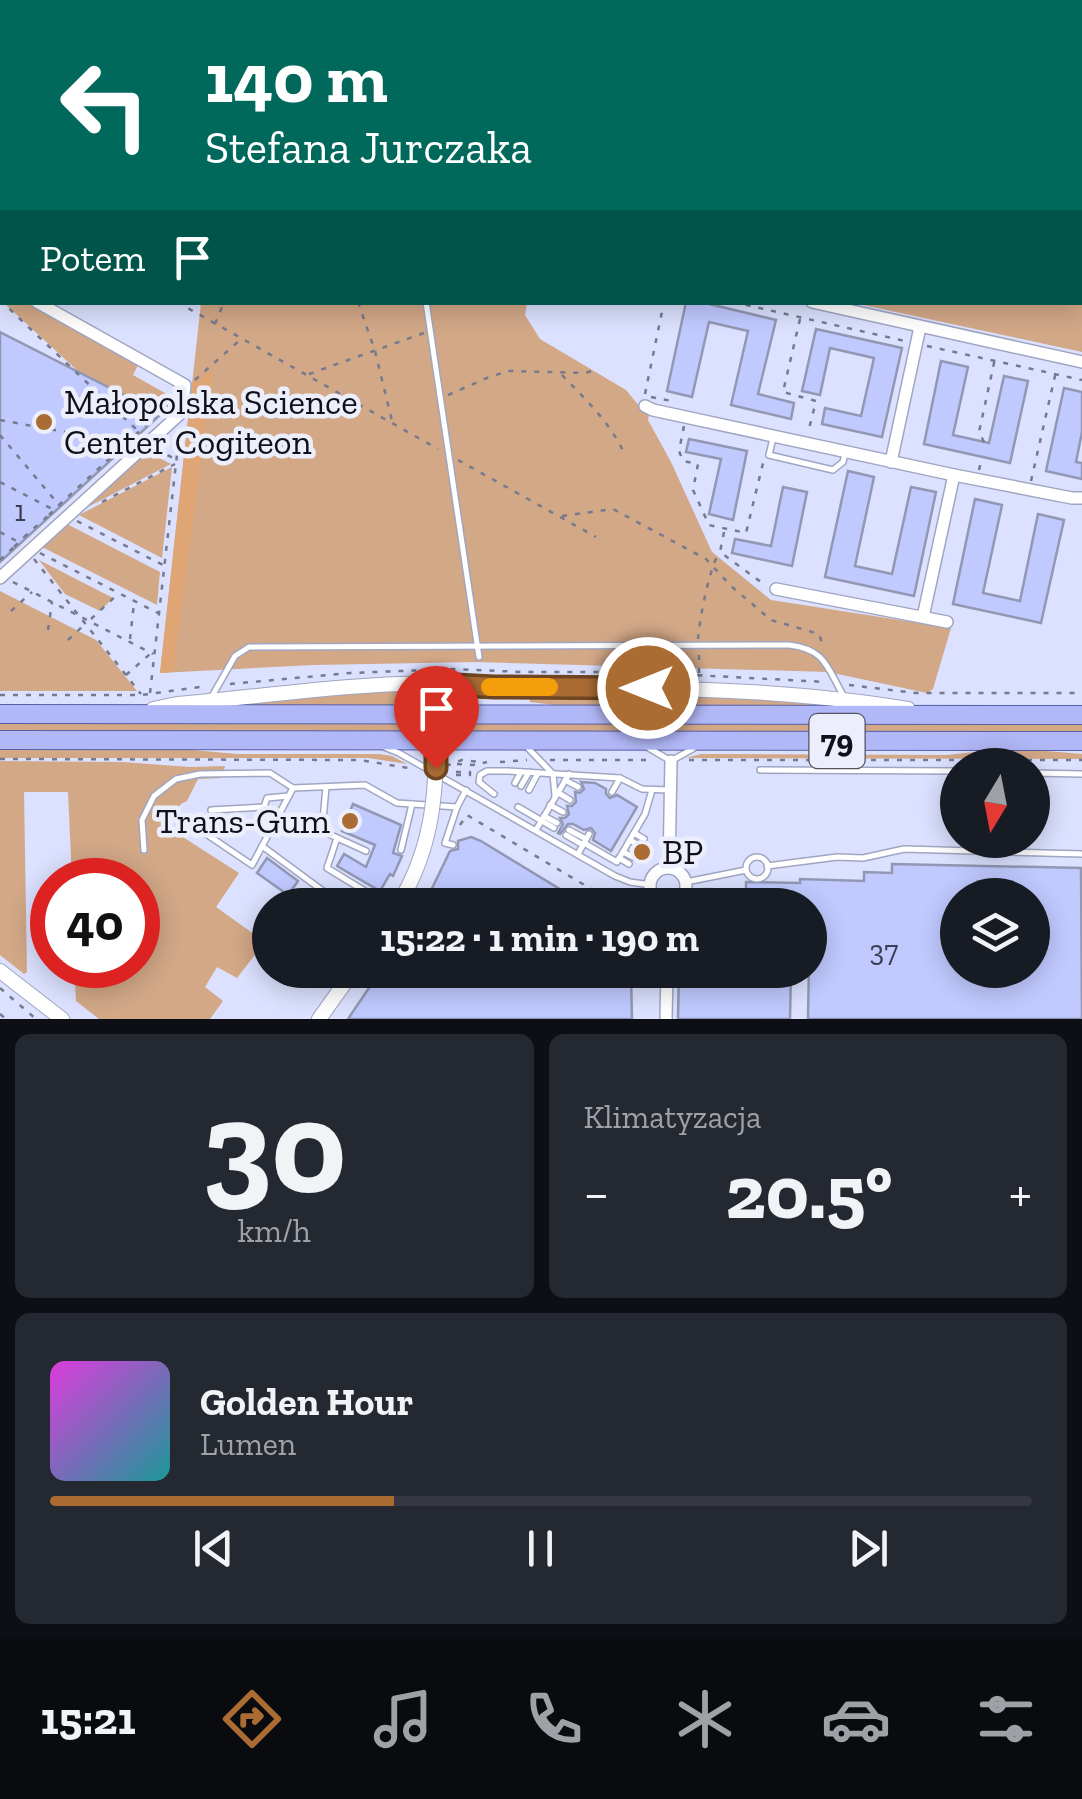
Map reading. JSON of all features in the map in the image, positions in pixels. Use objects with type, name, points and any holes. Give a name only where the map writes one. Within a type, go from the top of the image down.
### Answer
[{"type":"main road","name":"79","points":[[0,714],[1082,716]]},
{"type":"main road","name":"79","points":[[0,740],[1082,741]]},
{"type":"street","points":[[1,577],[28,546],[182,412],[179,394],[185,384],[41,305]]},
{"type":"street","points":[[826,305],[1082,362]]},
{"type":"street","points":[[891,462],[920,326]]},
{"type":"street","points":[[644,406],[891,462],[1082,498]]},
{"type":"street","points":[[924,617],[954,475]]},
{"type":"street","points":[[776,589],[946,622]]},
{"type":"street","points":[[128,714],[177,704],[348,688],[491,683],[844,698],[949,716]]},
{"type":"street","points":[[407,888],[432,822],[436,687]]},
{"type":"street","points":[[669,868],[670,790],[677,762]]},
{"type":"street","points":[[651,888],[657,872],[669,868],[678,871],[686,888]]},
{"type":"street","points":[[0,971],[62,1019]]},
{"type":"street","points":[[319,1019],[341,988]]},
{"type":"street","points":[[666,1019],[667,988]]},
{"type":"lane","points":[[426,305],[479,658]]},
{"type":"lane","points":[[773,436],[769,455],[833,470],[843,462],[846,452]]},
{"type":"lane","points":[[208,701],[235,656],[249,647],[799,646],[824,660],[844,698]]},
{"type":"lane","points":[[366,740],[399,753],[625,881],[650,885]]},
{"type":"lane","points":[[521,741],[552,774],[556,794]]},
{"type":"lane","points":[[636,741],[677,762],[705,741]]},
{"type":"lane","points":[[760,770],[940,771]]},
{"type":"lane","points":[[494,794],[480,785],[480,775],[487,771],[583,778]]},
{"type":"lane","points":[[521,772],[518,784],[529,772]]},
{"type":"lane","points":[[144,850],[142,820],[154,796],[176,779],[200,774],[270,773],[293,788],[364,785],[397,802],[457,807]]},
{"type":"lane","points":[[528,790],[538,773]]},
{"type":"lane","points":[[1050,773],[1082,774]]},
{"type":"lane","points":[[536,830],[570,776]]},
{"type":"lane","points":[[570,776],[620,778],[642,789],[670,790]]},
{"type":"lane","points":[[570,776],[578,787]]},
{"type":"lane","points":[[612,792],[620,778]]},
{"type":"lane","points":[[326,787],[322,830],[366,851]]},
{"type":"lane","points":[[180,817],[252,865],[293,788]]},
{"type":"lane","points":[[453,846],[445,843],[466,790]]},
{"type":"lane","points":[[568,833],[586,840],[617,862],[645,814],[652,790]]},
{"type":"lane","points":[[556,794],[570,800]]},
{"type":"lane","points":[[211,810],[264,807],[268,798],[289,796]]},
{"type":"lane","points":[[401,850],[412,804]]},
{"type":"lane","points":[[550,805],[564,812]]},
{"type":"lane","points":[[518,807],[556,826]]},
{"type":"lane","points":[[634,833],[644,838]]},
{"type":"lane","points":[[337,838],[327,868],[360,888]]},
{"type":"lane","points":[[578,854],[586,840]]},
{"type":"lane","points":[[630,840],[640,846]]},
{"type":"lane","points":[[262,846],[319,888]]},
{"type":"lane","points":[[767,866],[837,857],[863,858],[904,849],[1082,854]]},
{"type":"lane","points":[[621,855],[631,861]]},
{"type":"lane","points":[[752,858],[763,859],[767,866],[766,874],[756,880],[746,870],[752,858]]},
{"type":"lane","points":[[686,882],[746,870]]},
{"type":"path","points":[[5,305],[138,432]]},
{"type":"path","points":[[181,305],[596,538]]},
{"type":"path","points":[[215,324],[223,305]]},
{"type":"path","points":[[359,305],[393,424]]},
{"type":"path","points":[[663,305],[645,396],[672,401],[670,413]]},
{"type":"path","points":[[800,317],[783,392],[816,401],[806,443]]},
{"type":"path","points":[[306,375],[430,332]]},
{"type":"path","points":[[28,546],[48,515],[242,339]]},
{"type":"path","points":[[984,442],[979,432],[996,352]]},
{"type":"path","points":[[450,394],[502,373],[586,373],[594,366]]},
{"type":"path","points":[[1029,490],[1057,366]]},
{"type":"path","points":[[560,373],[600,414],[626,455]]},
{"type":"path","points":[[150,695],[182,412]]},
{"type":"path","points":[[686,417],[678,451],[683,461],[698,464],[692,490],[709,525],[746,534],[762,460],[769,455]]},
{"type":"path","points":[[0,420],[127,442]]},
{"type":"path","points":[[0,435],[59,505]]},
{"type":"path","points":[[146,444],[176,461]]},
{"type":"path","points":[[97,504],[176,461]]},
{"type":"path","points":[[0,482],[164,566]]},
{"type":"path","points":[[54,510],[59,505]]},
{"type":"path","points":[[559,516],[613,509],[706,559],[771,620],[819,634],[824,660]]},
{"type":"path","points":[[698,675],[698,633],[724,529]]},
{"type":"path","points":[[0,532],[159,614]]},
{"type":"path","points":[[0,560],[14,547],[28,546]]},
{"type":"path","points":[[28,546],[142,695]]},
{"type":"path","points":[[720,552],[776,589]]},
{"type":"path","points":[[706,559],[715,557]]},
{"type":"path","points":[[1,577],[80,616]]},
{"type":"path","points":[[11,611],[32,592]]},
{"type":"path","points":[[68,640],[119,593]]},
{"type":"path","points":[[130,642],[134,601]]},
{"type":"path","points":[[48,630],[52,602]]},
{"type":"path","points":[[87,622],[153,654]]},
{"type":"path","points":[[126,674],[153,654]]},
{"type":"path","points":[[479,658],[484,659],[491,683]]},
{"type":"path","points":[[0,759],[360,760],[416,768]]},
{"type":"path","points":[[548,759],[657,762]]},
{"type":"path","points":[[448,775],[470,775],[456,772],[456,764],[532,760]]},
{"type":"path","points":[[677,762],[1082,760]]},
{"type":"path","points":[[454,835],[467,815],[591,888]]},
{"type":"path","points":[[0,988],[36,1019]]},
{"type":"path","points":[[0,1014],[6,1019]]},
{"type":"shaded area","points":[[6,305],[34,305],[139,363],[133,375],[172,397],[156,411],[80,373]]},
{"type":"shaded area","points":[[201,305],[527,305],[525,315],[540,339],[626,390],[649,414],[648,420],[712,552],[771,600],[951,628],[933,689],[927,693],[828,672],[477,662],[160,673]]},
{"type":"shaded area","points":[[863,305],[1082,305],[1082,352]]},
{"type":"shaded area","points":[[213,370],[173,672],[160,673],[192,383]]},
{"type":"shaded area","points":[[146,451],[171,464],[82,510]]},
{"type":"shaded area","points":[[172,467],[162,558],[79,515]]},
{"type":"shaded area","points":[[67,524],[160,572],[157,605],[42,547]]},
{"type":"shaded area","points":[[39,560],[113,598],[100,611],[65,594]]},
{"type":"shaded area","points":[[0,591],[96,640],[137,691],[0,691]]},
{"type":"shaded area","points":[[416,690],[425,706],[221,707],[356,691]]},
{"type":"shaded area","points":[[496,691],[646,691],[830,700],[833,705],[572,707],[530,702],[529,697],[496,697]]},
{"type":"shaded area","points":[[0,723],[1082,724],[1082,733],[0,732]]},
{"type":"shaded area","points":[[0,748],[379,754],[407,764],[368,758],[0,758]]},
{"type":"shaded area","points":[[1050,751],[1082,754],[1082,759],[1050,759]]},
{"type":"shaded area","points":[[701,754],[940,755],[940,759],[686,758]]},
{"type":"shaded area","points":[[0,761],[225,766],[222,778],[198,779],[187,801],[164,825],[239,873],[216,907],[252,933],[252,959],[237,978],[217,967],[205,987],[223,1001],[210,1019],[99,1019],[76,1001],[75,988],[160,988],[160,858],[71,858],[68,792],[24,792],[27,972],[24,974],[0,955]]},
{"type":"building","points":[[685,305],[714,305],[776,320],[758,394],[794,403],[791,419],[731,405],[748,331],[709,322],[692,397],[667,391]]},
{"type":"building","points":[[816,329],[902,348],[882,437],[822,424],[825,408],[861,416],[874,358],[830,348],[820,395],[802,391]]},
{"type":"building","name":"Małopolska Science Center Cogiteon","points":[[0,332],[161,414],[0,562]]},
{"type":"building","points":[[941,361],[968,367],[953,435],[989,443],[1004,376],[1028,381],[1010,463],[924,444]]},
{"type":"building","points":[[1064,388],[1082,392],[1082,432],[1076,462],[1082,463],[1082,479],[1046,471]]},
{"type":"building","points":[[689,439],[747,451],[733,520],[709,514],[721,459],[686,452]]},
{"type":"building","points":[[848,471],[874,477],[855,566],[892,574],[911,487],[936,492],[914,596],[825,577]]},
{"type":"building","points":[[783,487],[807,492],[792,566],[732,553],[735,539],[771,546]]},
{"type":"building","points":[[975,499],[1002,505],[983,593],[1020,601],[1038,514],[1064,520],[1041,623],[953,604]]},
{"type":"building","points":[[581,782],[595,783],[606,789],[610,798],[617,795],[637,807],[611,851],[593,840],[595,833],[591,828],[584,830],[568,824],[558,833],[563,824],[560,818],[569,814],[567,806],[576,802],[575,792],[584,789]]},
{"type":"building","points":[[353,804],[401,825],[393,853],[402,856],[393,876],[390,874],[382,888],[375,888],[337,866],[344,854],[366,867],[375,845],[342,831]]},
{"type":"building","points":[[471,837],[481,841],[558,888],[432,888],[450,851],[458,849],[458,841]]},
{"type":"building","points":[[267,858],[298,881],[293,888],[278,888],[257,873]]},
{"type":"building","points":[[892,864],[1081,868],[1082,1019],[808,1019],[809,988],[827,988],[827,888],[746,888],[746,882],[864,881],[864,872],[892,873]]},
{"type":"building","points":[[369,988],[631,988],[632,1019],[348,1019]]},
{"type":"building","points":[[679,988],[791,988],[790,1019],[678,1019]]},
{"type":"slow traffic","points":[[490,687],[549,687]]},
{"type":"place","name":"Małopolska Science Center Cogiteon","points":[[44,422]]},
{"type":"place","name":"Trans-Gum","points":[[350,821]]},
{"type":"place","name":"BP","points":[[642,852]]},
{"type":"route","points":[[436,768],[436,684],[648,688]]}]
